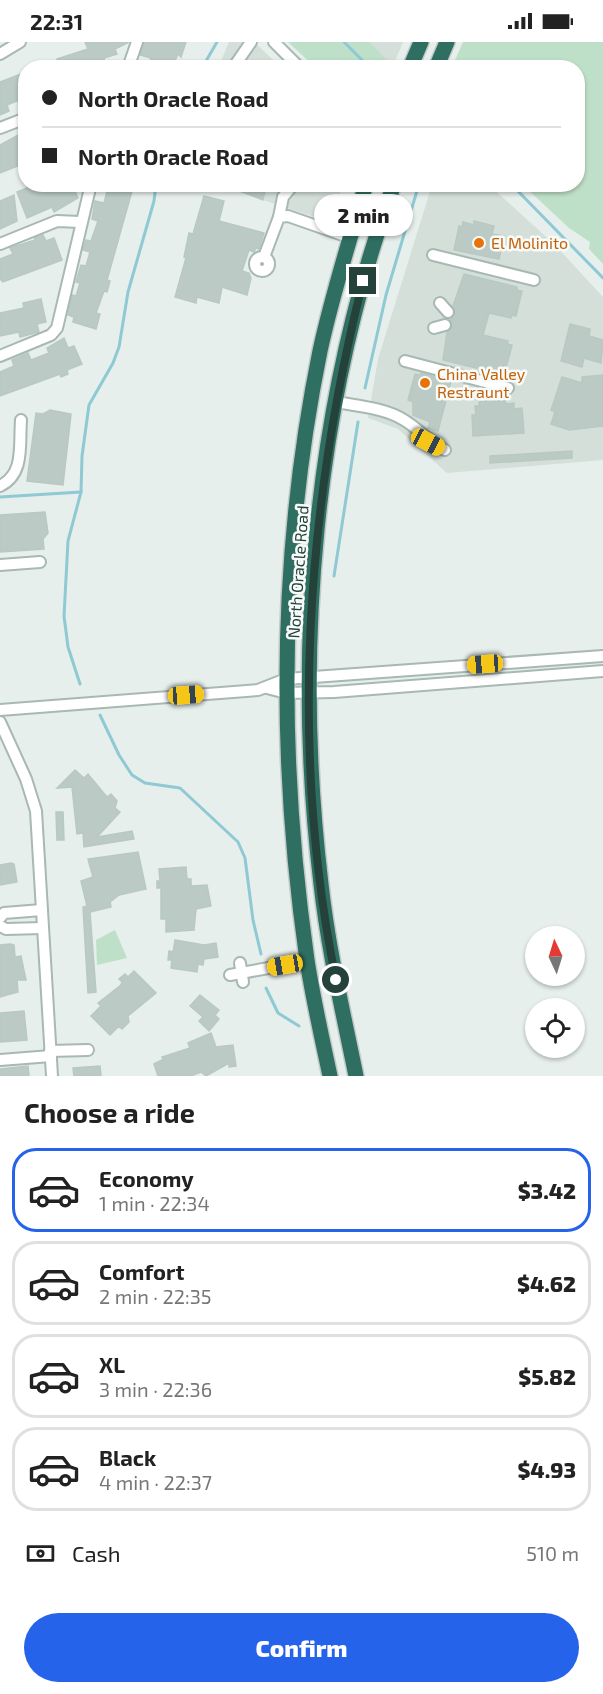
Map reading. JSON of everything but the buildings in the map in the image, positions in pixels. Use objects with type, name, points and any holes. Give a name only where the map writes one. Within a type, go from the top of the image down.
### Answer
[{"type":"highway","points":[[413,60],[421,42]]},
{"type":"highway","points":[[439,60],[447,42]]},
{"type":"highway","name":"North Oracle Road","points":[[330,1076],[307,961],[291,812],[286,686],[291,570],[299,478],[321,349],[364,192]]},
{"type":"highway","name":"North Oracle Road","points":[[356,1076],[329,943],[321,883],[311,777],[311,622],[321,499],[336,402],[374,240],[391,192]]},
{"type":"street","points":[[0,54],[20,42]]},
{"type":"street","points":[[131,60],[137,42]]},
{"type":"street","points":[[239,60],[251,42]]},
{"type":"street","points":[[274,42],[292,60]]},
{"type":"street","points":[[0,128],[18,121]]},
{"type":"street","points":[[0,356],[51,335],[57,328],[89,192]]},
{"type":"street","points":[[264,257],[279,217],[283,197],[287,192]]},
{"type":"street","points":[[279,217],[288,216],[351,238]]},
{"type":"street","points":[[0,244],[57,221],[80,222]]},
{"type":"street","points":[[433,255],[534,280]]},
{"type":"street","points":[[405,361],[508,388]]},
{"type":"street","points":[[336,402],[392,413],[406,421],[428,442],[445,450]]},
{"type":"street","points":[[0,486],[13,478],[17,468],[21,420]]},
{"type":"street","points":[[0,565],[40,562]]},
{"type":"street","points":[[311,685],[438,668],[603,656]]},
{"type":"street","points":[[438,668],[440,683]]},
{"type":"street","points":[[0,710],[286,686],[440,683],[603,671]]},
{"type":"street","points":[[0,722],[26,779],[36,811],[52,1076]]},
{"type":"street","points":[[0,918],[4,913],[42,910]]},
{"type":"street","points":[[0,926],[6,929],[43,927]]},
{"type":"street","points":[[239,973],[307,961]]},
{"type":"street","points":[[0,1059],[38,1057],[51,1053],[88,1050]]},
{"type":"shaded area","points":[[229,42],[254,42],[273,60],[221,60]]},
{"type":"shaded area","points":[[370,42],[403,42],[396,60],[387,60]]},
{"type":"shaded area","points":[[239,192],[340,192],[333,223]]},
{"type":"shaded area","points":[[430,192],[497,192],[554,244],[603,297],[603,460],[447,473],[398,429],[368,418],[378,359]]},
{"type":"green space","points":[[288,42],[370,42],[387,60],[307,60]]},
{"type":"green space","points":[[463,42],[603,42],[603,264],[589,249],[590,242],[569,228],[530,192],[585,192],[585,60],[455,60]]},
{"type":"green space","points":[[115,930],[127,958],[97,965],[96,940]]},
{"type":"waterway","points":[[207,60],[217,42]]},
{"type":"waterway","points":[[344,42],[362,60]]},
{"type":"waterway","points":[[80,684],[68,647],[64,616],[68,541],[81,492],[82,456],[89,405],[113,363],[119,347],[128,292],[155,192]]},
{"type":"waterway","points":[[365,388],[386,295],[417,192]]},
{"type":"waterway","points":[[519,192],[603,278]]},
{"type":"waterway","points":[[334,576],[358,422]]},
{"type":"waterway","points":[[0,497],[81,492]]},
{"type":"waterway","points":[[100,715],[119,755],[132,775],[145,783],[180,788],[238,842],[245,858],[253,920],[261,954]]},
{"type":"waterway","points":[[266,988],[278,1013],[299,1026]]},
{"type":"place","name":"El Molinito","points":[[479,243]]},
{"type":"place","name":"China Valley Restraunt","points":[[425,383]]},
{"type":"route","points":[[336,980],[321,883],[311,777],[311,622],[321,499],[339,383],[363,281]]}]
